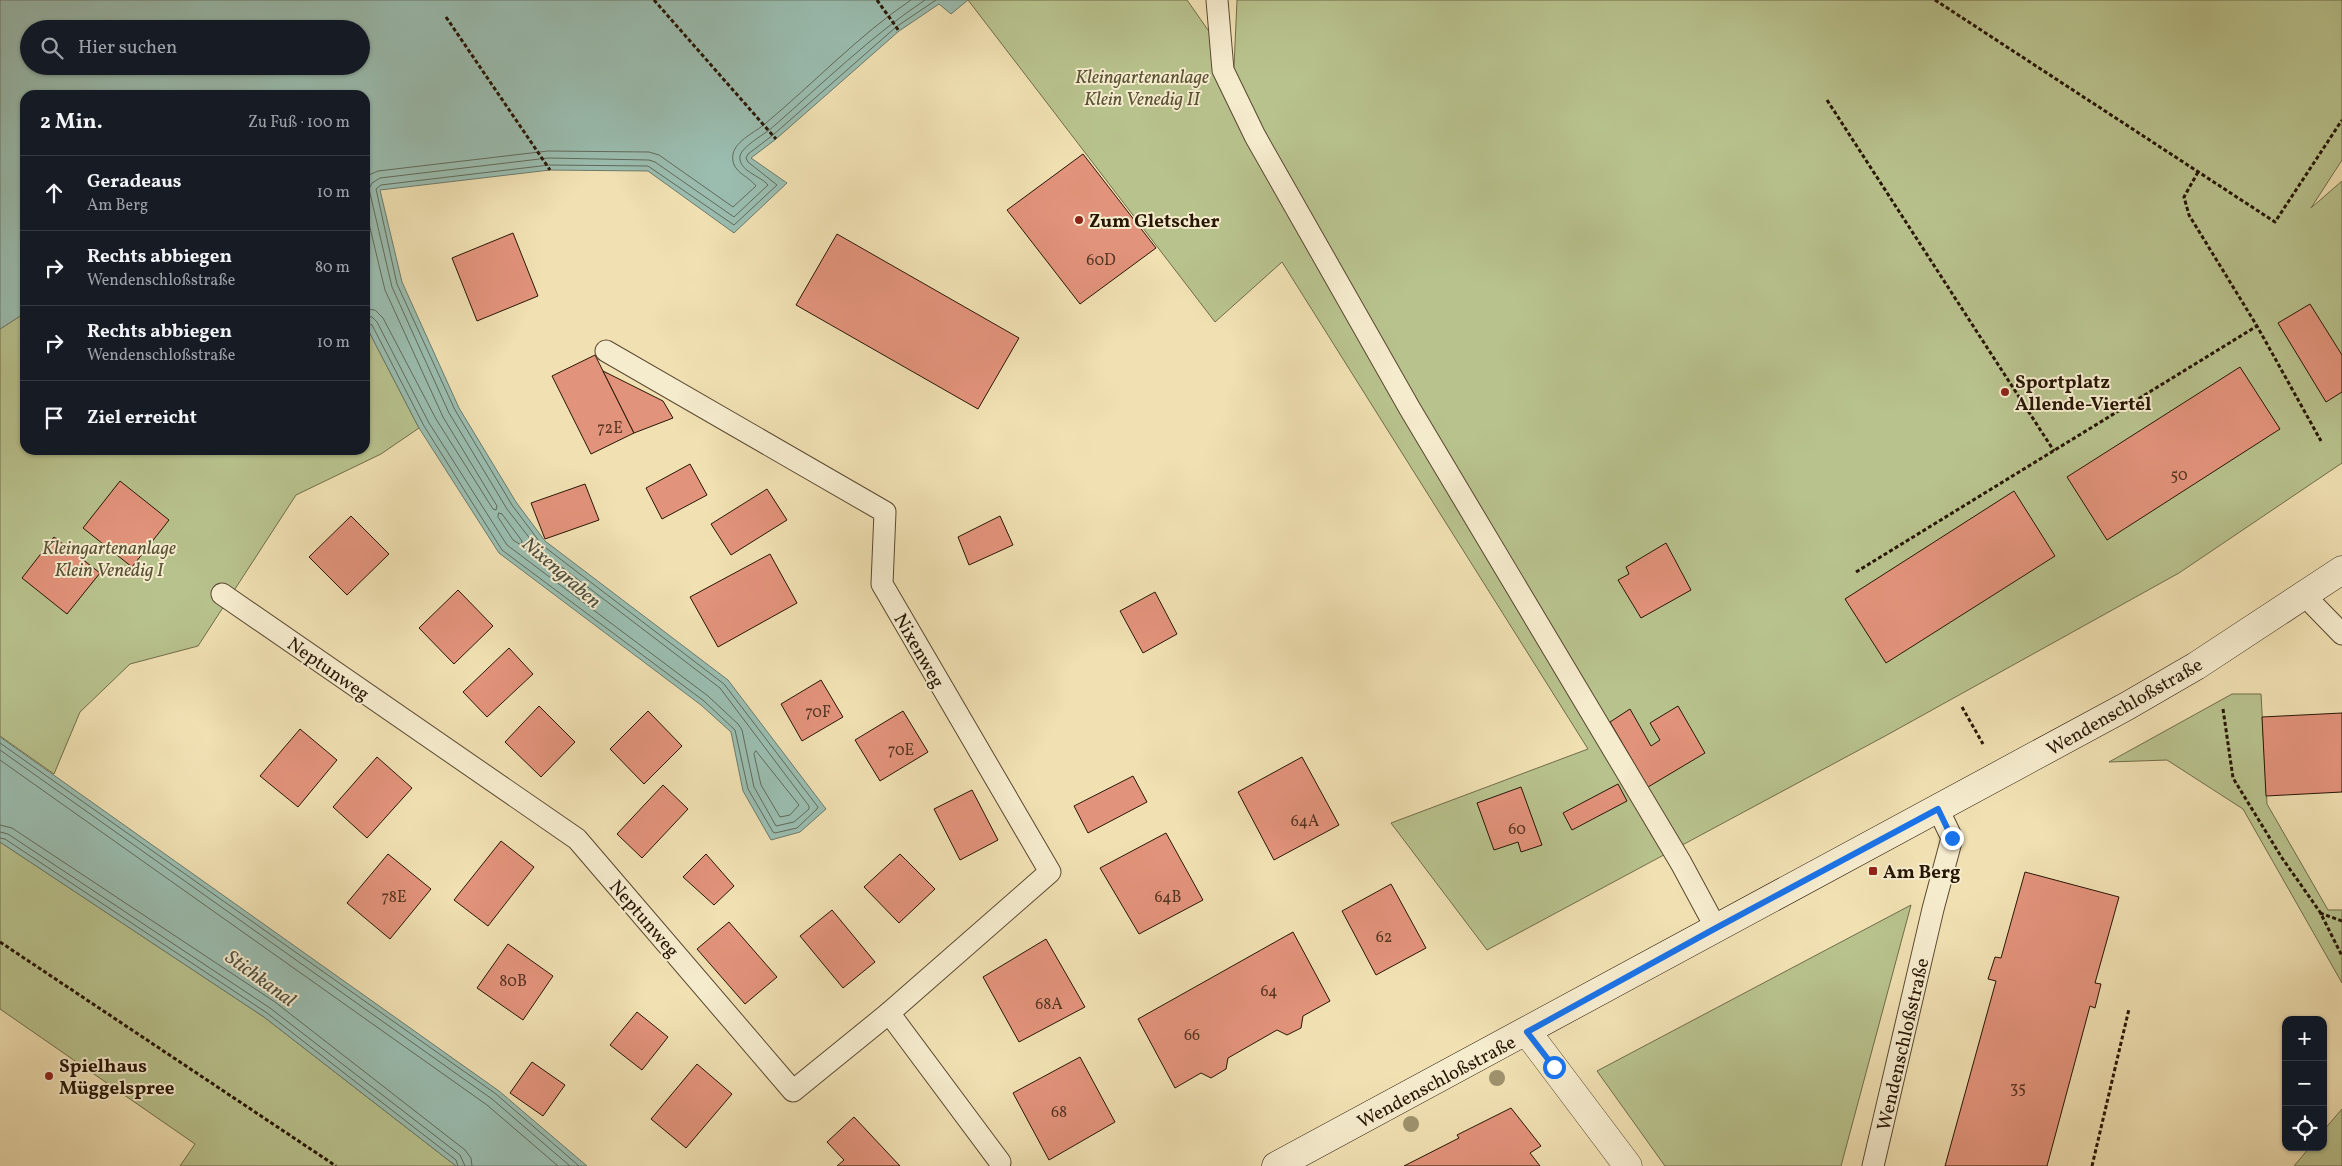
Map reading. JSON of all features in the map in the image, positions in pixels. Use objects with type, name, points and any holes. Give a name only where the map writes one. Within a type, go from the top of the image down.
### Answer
[{"type":"street","name":"Wendenschloßstraße","points":[[1276,1166],[1527,1032],[2162,686],[2305,596],[2342,570]]},
{"type":"street","points":[[1527,1032],[1628,1166]]},
{"type":"lane","points":[[1217,0],[1223,70],[1255,136],[1410,409],[1676,854],[1716,928]]},
{"type":"lane","name":"Nixenweg","points":[[606,351],[885,512],[882,584],[1050,872],[889,1013]]},
{"type":"lane","name":"Neptunweg","points":[[222,594],[578,839],[793,1090],[889,1013]]},
{"type":"lane","points":[[2305,596],[2342,634]]},
{"type":"lane","name":"Wendenschloßstraße","points":[[1873,1166],[1933,909],[1952,838],[1938,809]]},
{"type":"lane","points":[[889,1013],[1000,1162]]},
{"type":"path","points":[[654,0],[776,139]]},
{"type":"path","points":[[876,0],[899,31]]},
{"type":"path","points":[[1934,0],[2275,222],[2342,120]]},
{"type":"path","points":[[446,17],[550,170]]},
{"type":"path","points":[[1827,100],[2054,451]]},
{"type":"path","points":[[2198,172],[2184,197],[2189,214],[2257,326],[2321,441]]},
{"type":"path","points":[[1856,572],[2257,326]]},
{"type":"path","points":[[1962,707],[1984,747]]},
{"type":"path","points":[[2222,708],[2233,778],[2282,858],[2320,912],[2342,956]]},
{"type":"path","points":[[2320,912],[2342,921]]},
{"type":"path","points":[[0,942],[336,1166]]},
{"type":"path","points":[[2092,1166],[2129,1009]]},
{"type":"green space","name":"Sportplatz Allende-Viertel","points":[[968,0],[1187,0],[1234,67],[1237,0],[2342,0],[2342,160],[2311,208],[2342,181],[2342,463],[2179,573],[1887,735],[1487,950],[1391,823],[1588,749],[1282,262],[1215,322]]},
{"type":"green space","name":"Kleingartenanlage Klein Venedig I","points":[[20,316],[20,455],[370,455],[370,334],[419,428],[381,454],[296,495],[198,646],[130,664],[80,712],[54,774],[0,736],[0,329]]},
{"type":"green space","points":[[2232,694],[2261,694],[2267,804],[2328,910],[2342,910],[2342,983],[2243,809],[2167,760],[2109,762]]},
{"type":"green space","points":[[0,842],[264,1017],[456,1166],[180,1166],[195,1144],[0,1009]]},
{"type":"green space","points":[[1911,905],[1841,1166],[1665,1166],[1597,1071]]},
{"type":"green space","points":[[2342,1109],[2342,1166],[2294,1166],[2307,1151],[2327,1151],[2327,1126]]},
{"type":"water","name":"Nixengraben","points":[[0,0],[968,0],[951,14],[939,4],[899,31],[776,139],[751,158],[787,183],[734,233],[648,171],[550,170],[380,190],[402,282],[459,408],[516,502],[545,541],[728,680],[826,809],[800,832],[771,840],[743,791],[731,732],[701,705],[499,553],[419,428],[370,334],[370,90],[20,90],[20,316],[0,329]]},
{"type":"water","name":"Stichkanal","points":[[0,737],[499,1091],[587,1166],[456,1166],[264,1017],[0,842]]},
{"type":"building","points":[[1083,154],[1156,248],[1080,304],[1007,210]]},
{"type":"building","points":[[513,233],[538,296],[477,321],[452,258]]},
{"type":"building","points":[[837,234],[1019,338],[978,409],[796,305]]},
{"type":"building","points":[[2310,304],[2342,355],[2342,392],[2326,402],[2278,323]]},
{"type":"building","points":[[595,355],[634,433],[591,454],[552,376]]},
{"type":"building","points":[[2240,367],[2280,429],[2107,540],[2067,477]]},
{"type":"building","points":[[603,371],[663,401],[673,418],[634,433]]},
{"type":"building","points":[[690,464],[707,495],[662,519],[646,488]]},
{"type":"building","points":[[120,481],[169,520],[132,567],[83,528]]},
{"type":"building","points":[[585,484],[599,520],[545,539],[531,503]]},
{"type":"building","points":[[767,489],[787,520],[731,555],[711,524]]},
{"type":"building","points":[[2014,491],[2055,556],[1886,663],[1845,599]]},
{"type":"building","points":[[351,516],[389,554],[347,595],[309,557]]},
{"type":"building","points":[[1000,516],[1013,545],[969,565],[958,537]]},
{"type":"building","points":[[54,537],[100,573],[67,614],[22,578]]},
{"type":"building","points":[[1666,543],[1691,590],[1641,618],[1618,580],[1629,574],[1626,567]]},
{"type":"building","points":[[770,554],[797,603],[718,647],[690,597]]},
{"type":"building","points":[[458,590],[493,626],[454,664],[419,628]]},
{"type":"building","points":[[1155,592],[1177,634],[1143,653],[1120,611]]},
{"type":"building","points":[[509,648],[533,674],[487,717],[463,692]]},
{"type":"building","points":[[821,680],[843,717],[802,741],[781,704]]},
{"type":"building","points":[[539,706],[575,742],[541,777],[505,742]]},
{"type":"building","points":[[1678,706],[1705,753],[1648,787],[1610,722],[1630,709],[1651,746],[1660,740],[1650,723]]},
{"type":"building","points":[[648,711],[682,746],[644,784],[610,749]]},
{"type":"building","points":[[903,711],[928,752],[880,781],[855,740]]},
{"type":"building","points":[[2342,713],[2342,792],[2266,796],[2262,717]]},
{"type":"building","points":[[300,729],[337,760],[298,807],[260,776]]},
{"type":"building","points":[[377,757],[412,788],[367,838],[333,807]]},
{"type":"building","points":[[1302,757],[1339,825],[1274,860],[1238,792]]},
{"type":"building","points":[[1133,776],[1147,802],[1088,833],[1074,806]]},
{"type":"building","points":[[1618,784],[1627,801],[1572,830],[1563,813]]},
{"type":"building","points":[[663,785],[688,809],[642,858],[617,834]]},
{"type":"building","points":[[1521,787],[1542,845],[1521,852],[1518,842],[1494,850],[1477,803]]},
{"type":"building","points":[[972,790],[998,840],[960,860],[934,809]]},
{"type":"building","points":[[1166,833],[1203,900],[1139,934],[1100,868]]},
{"type":"building","points":[[501,841],[534,867],[488,926],[454,900]]},
{"type":"building","points":[[388,854],[431,889],[390,939],[347,903]]},
{"type":"building","points":[[706,854],[734,886],[714,905],[683,877]]},
{"type":"building","points":[[900,854],[935,889],[899,923],[864,887]]},
{"type":"building","points":[[2025,872],[2119,897],[2095,983],[2101,984],[2095,1008],[2090,1006],[2047,1166],[1945,1166],[1996,981],[1988,979],[1995,957],[2001,958]]},
{"type":"building","points":[[1391,884],[1426,948],[1376,975],[1342,911]]},
{"type":"building","points":[[832,910],[875,962],[843,988],[800,936]]},
{"type":"building","points":[[729,922],[777,977],[745,1004],[697,949]]},
{"type":"building","points":[[1293,932],[1330,1001],[1303,1016],[1301,1028],[1287,1035],[1277,1030],[1228,1058],[1226,1069],[1211,1078],[1201,1073],[1175,1088],[1138,1019]]},
{"type":"building","points":[[1046,939],[1085,1007],[1019,1042],[983,977]]},
{"type":"building","points":[[508,944],[553,976],[523,1020],[477,988]]},
{"type":"building","points":[[637,1012],[668,1037],[642,1070],[610,1045]]},
{"type":"building","points":[[1080,1057],[1115,1122],[1049,1160],[1013,1093]]},
{"type":"building","points":[[532,1062],[565,1085],[543,1116],[510,1093]]},
{"type":"building","points":[[697,1064],[732,1094],[686,1148],[651,1119]]},
{"type":"building","points":[[1511,1108],[1541,1146],[1530,1153],[1540,1166],[1404,1166],[1459,1138],[1457,1135]]},
{"type":"building","points":[[854,1117],[900,1166],[837,1166],[844,1160],[827,1142]]},
{"type":"place","name":"Zum Gletscher","points":[[1079,220]]},
{"type":"place","name":"Sportplatz Allende-Viertel","points":[[2005,392]]},
{"type":"place","name":"Am Berg","points":[[1873,871]]},
{"type":"place","name":"Spielhaus Müggelspree","points":[[49,1076]]},
{"type":"route","points":[[1554,1067],[1527,1032],[1938,809],[1952,838]]},
{"type":"park label","name":"Kleingartenanlage Klein Venedig II","points":[[1142,87]]}]
